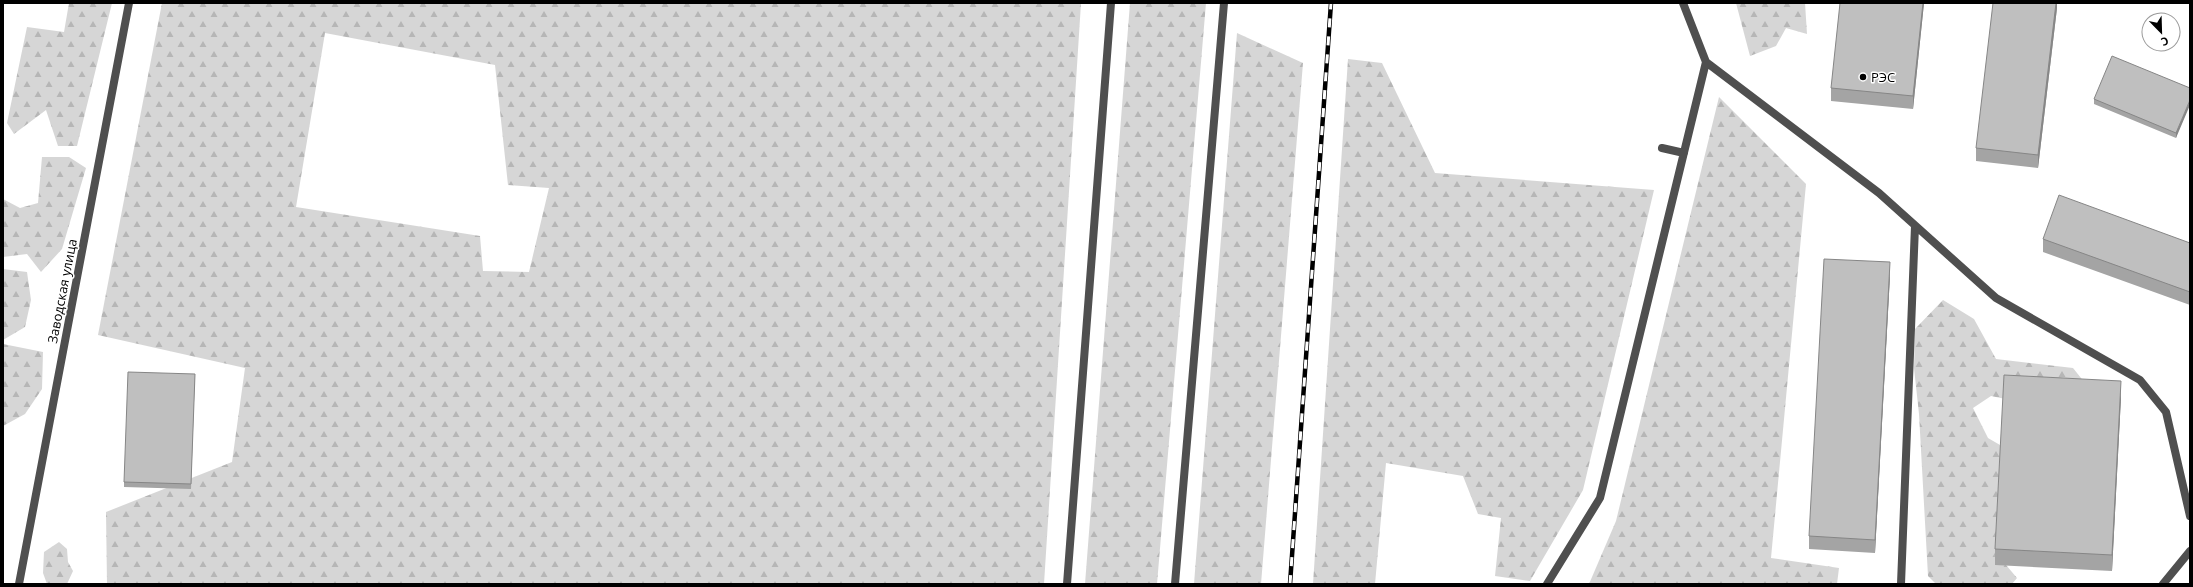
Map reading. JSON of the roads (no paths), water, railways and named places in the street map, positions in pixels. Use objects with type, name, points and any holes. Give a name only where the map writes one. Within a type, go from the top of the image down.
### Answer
[{"type":"street","name":"Заводская улица","points":[[19,584],[129,3]]},
{"type":"street","points":[[1067,584],[1111,3]]},
{"type":"street","points":[[1174,584],[1224,3]]},
{"type":"street","points":[[1683,3],[1706,62],[1878,193],[1996,298],[2140,380],[2166,412],[2190,516]]},
{"type":"street","points":[[1547,584],[1600,498],[1706,62]]},
{"type":"street","points":[[1662,148],[1684,153]]},
{"type":"street","points":[[1901,584],[1916,226]]},
{"type":"street","points":[[2163,584],[2190,551]]},
{"type":"railway","points":[[1290,584],[1331,3]]},
{"type":"place","name":"РЭС","points":[[1863,77]]}]
